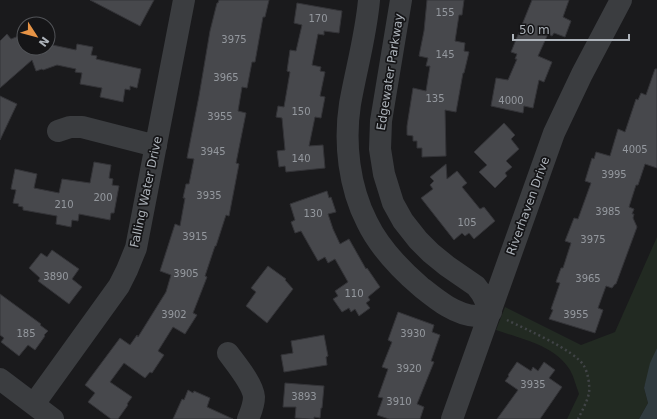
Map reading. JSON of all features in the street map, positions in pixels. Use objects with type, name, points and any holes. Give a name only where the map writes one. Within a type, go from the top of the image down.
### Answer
[{"type":"street","name":"Falling Water Drive","points":[[34,404],[119,286],[136,248],[184,0]]},
{"type":"street","points":[[369,0],[350,106],[347,133],[348,157],[355,191],[367,222],[387,252],[408,275],[432,296],[457,312],[477,316],[490,312]]},
{"type":"street","name":"Edgewater Parkway","points":[[401,0],[381,121],[380,149],[384,174],[393,203],[403,221],[418,240],[431,253],[476,286],[482,294],[490,312]]},
{"type":"street","name":"Riverhaven Drive","points":[[452,419],[554,132],[620,0]]},
{"type":"street","points":[[58,131],[70,127],[82,127],[156,146]]},
{"type":"street","points":[[228,353],[250,386],[254,396],[248,419]]},
{"type":"street","points":[[0,380],[53,419]]},
{"type":"path","points":[[490,312],[567,350],[577,357],[584,366],[589,379],[589,392],[578,419]]},
{"type":"shaded area","points":[[657,237],[657,348],[644,388],[648,403],[639,419],[567,419],[579,394],[570,370],[564,361],[547,349],[496,330],[505,307],[581,345],[615,332]]},
{"type":"shaded area","points":[[657,348],[657,419],[639,419],[648,403],[644,388],[650,363]]},
{"type":"building","points":[[90,0],[154,0],[140,26]]},
{"type":"building","points":[[219,0],[269,0],[265,17],[263,17],[255,62],[252,62],[247,88],[242,87],[238,111],[246,113],[236,163],[239,164],[229,216],[226,215],[205,276],[207,277],[193,313],[197,315],[185,334],[173,327],[158,351],[164,355],[152,373],[150,372],[145,378],[124,363],[110,382],[132,397],[118,419],[111,419],[88,402],[95,393],[85,385],[120,338],[130,345],[137,335],[138,337],[166,292],[171,275],[160,271],[175,224],[180,226],[185,198],[183,198],[186,184],[189,184],[194,159],[187,158],[210,31]]},
{"type":"building","points":[[427,0],[464,0],[462,15],[459,15],[455,41],[465,43],[464,51],[469,52],[463,73],[456,112],[445,110],[446,156],[422,157],[422,148],[417,148],[417,141],[413,141],[413,136],[407,135],[413,88],[426,91],[430,66],[426,66],[428,58],[419,56],[424,31]]},
{"type":"building","points":[[532,0],[569,0],[563,17],[571,21],[565,37],[554,33],[552,36],[548,34],[538,56],[552,62],[544,82],[539,80],[533,108],[524,106],[523,113],[491,106],[496,78],[508,80],[517,59],[515,59],[517,54],[511,52]]},
{"type":"building","points":[[297,3],[342,11],[339,33],[324,31],[324,35],[318,34],[312,65],[321,67],[320,71],[325,72],[320,96],[325,97],[321,118],[315,117],[309,146],[323,145],[325,168],[286,172],[285,166],[279,167],[277,151],[285,150],[282,118],[276,117],[278,106],[284,107],[290,72],[287,71],[290,50],[296,51],[302,25],[294,23]]},
{"type":"building","points":[[7,34],[11,39],[16,37],[16,56],[56,56],[56,46],[76,50],[77,44],[93,47],[91,55],[97,56],[96,59],[141,69],[137,88],[130,86],[130,90],[125,89],[123,102],[100,97],[102,88],[80,84],[82,73],[75,72],[76,69],[57,65],[36,71],[32,60],[0,88],[0,41]]},
{"type":"building","points":[[655,69],[657,69],[657,168],[645,164],[638,185],[636,185],[629,207],[634,209],[632,214],[634,214],[633,218],[637,227],[616,284],[612,288],[606,286],[598,308],[603,310],[595,333],[549,319],[560,283],[556,282],[561,268],[563,268],[571,243],[565,241],[574,218],[578,219],[591,183],[585,181],[592,158],[594,159],[596,152],[610,156],[618,129],[625,132],[636,99],[638,100],[641,93],[646,95]]},
{"type":"building","points":[[0,96],[17,104],[0,140]]},
{"type":"building","points":[[504,123],[515,135],[511,139],[519,149],[506,161],[512,167],[505,173],[507,176],[495,188],[479,172],[487,165],[474,152]]},
{"type":"building","points":[[94,162],[111,165],[109,178],[113,179],[112,185],[119,186],[114,213],[111,213],[110,220],[79,214],[78,221],[72,220],[71,227],[56,224],[57,216],[23,210],[23,207],[18,206],[19,204],[13,203],[16,190],[11,189],[15,169],[37,174],[34,188],[59,193],[62,179],[90,183]]},
{"type":"building","points":[[446,164],[447,179],[457,171],[467,183],[462,187],[480,209],[484,207],[495,221],[474,239],[469,233],[465,236],[462,233],[454,240],[421,198],[433,189],[430,185],[434,181],[430,177]]},
{"type":"building","points":[[327,191],[329,198],[331,197],[336,212],[328,214],[340,244],[349,239],[366,269],[367,268],[380,287],[368,297],[370,300],[366,303],[370,308],[359,316],[355,309],[351,312],[349,308],[342,312],[333,299],[338,296],[335,291],[348,282],[335,259],[328,263],[325,257],[318,261],[301,231],[295,233],[291,222],[295,220],[290,204]]},
{"type":"building","points":[[52,250],[79,269],[72,279],[82,287],[69,304],[38,281],[40,278],[29,268],[41,253],[47,257]]},
{"type":"building","points":[[268,266],[286,279],[285,280],[293,289],[267,323],[246,306],[256,292],[251,288]]},
{"type":"building","points":[[0,294],[41,324],[40,325],[48,331],[35,350],[28,345],[19,356],[1,342],[4,338],[0,335]]},
{"type":"building","points":[[398,312],[434,325],[432,332],[440,335],[431,361],[434,362],[417,404],[424,407],[420,419],[389,419],[377,415],[383,398],[378,397],[388,369],[382,367],[392,342],[388,340]]},
{"type":"building","points":[[324,335],[328,356],[326,357],[327,365],[284,372],[281,355],[293,353],[291,341]]},
{"type":"building","points":[[517,362],[531,371],[533,367],[538,371],[544,362],[555,370],[549,378],[562,387],[540,419],[497,419],[518,390],[505,381]]},
{"type":"building","points":[[285,383],[324,386],[320,418],[295,418],[296,407],[283,407]]},
{"type":"building","points":[[188,390],[210,398],[207,407],[233,419],[173,419]]}]
